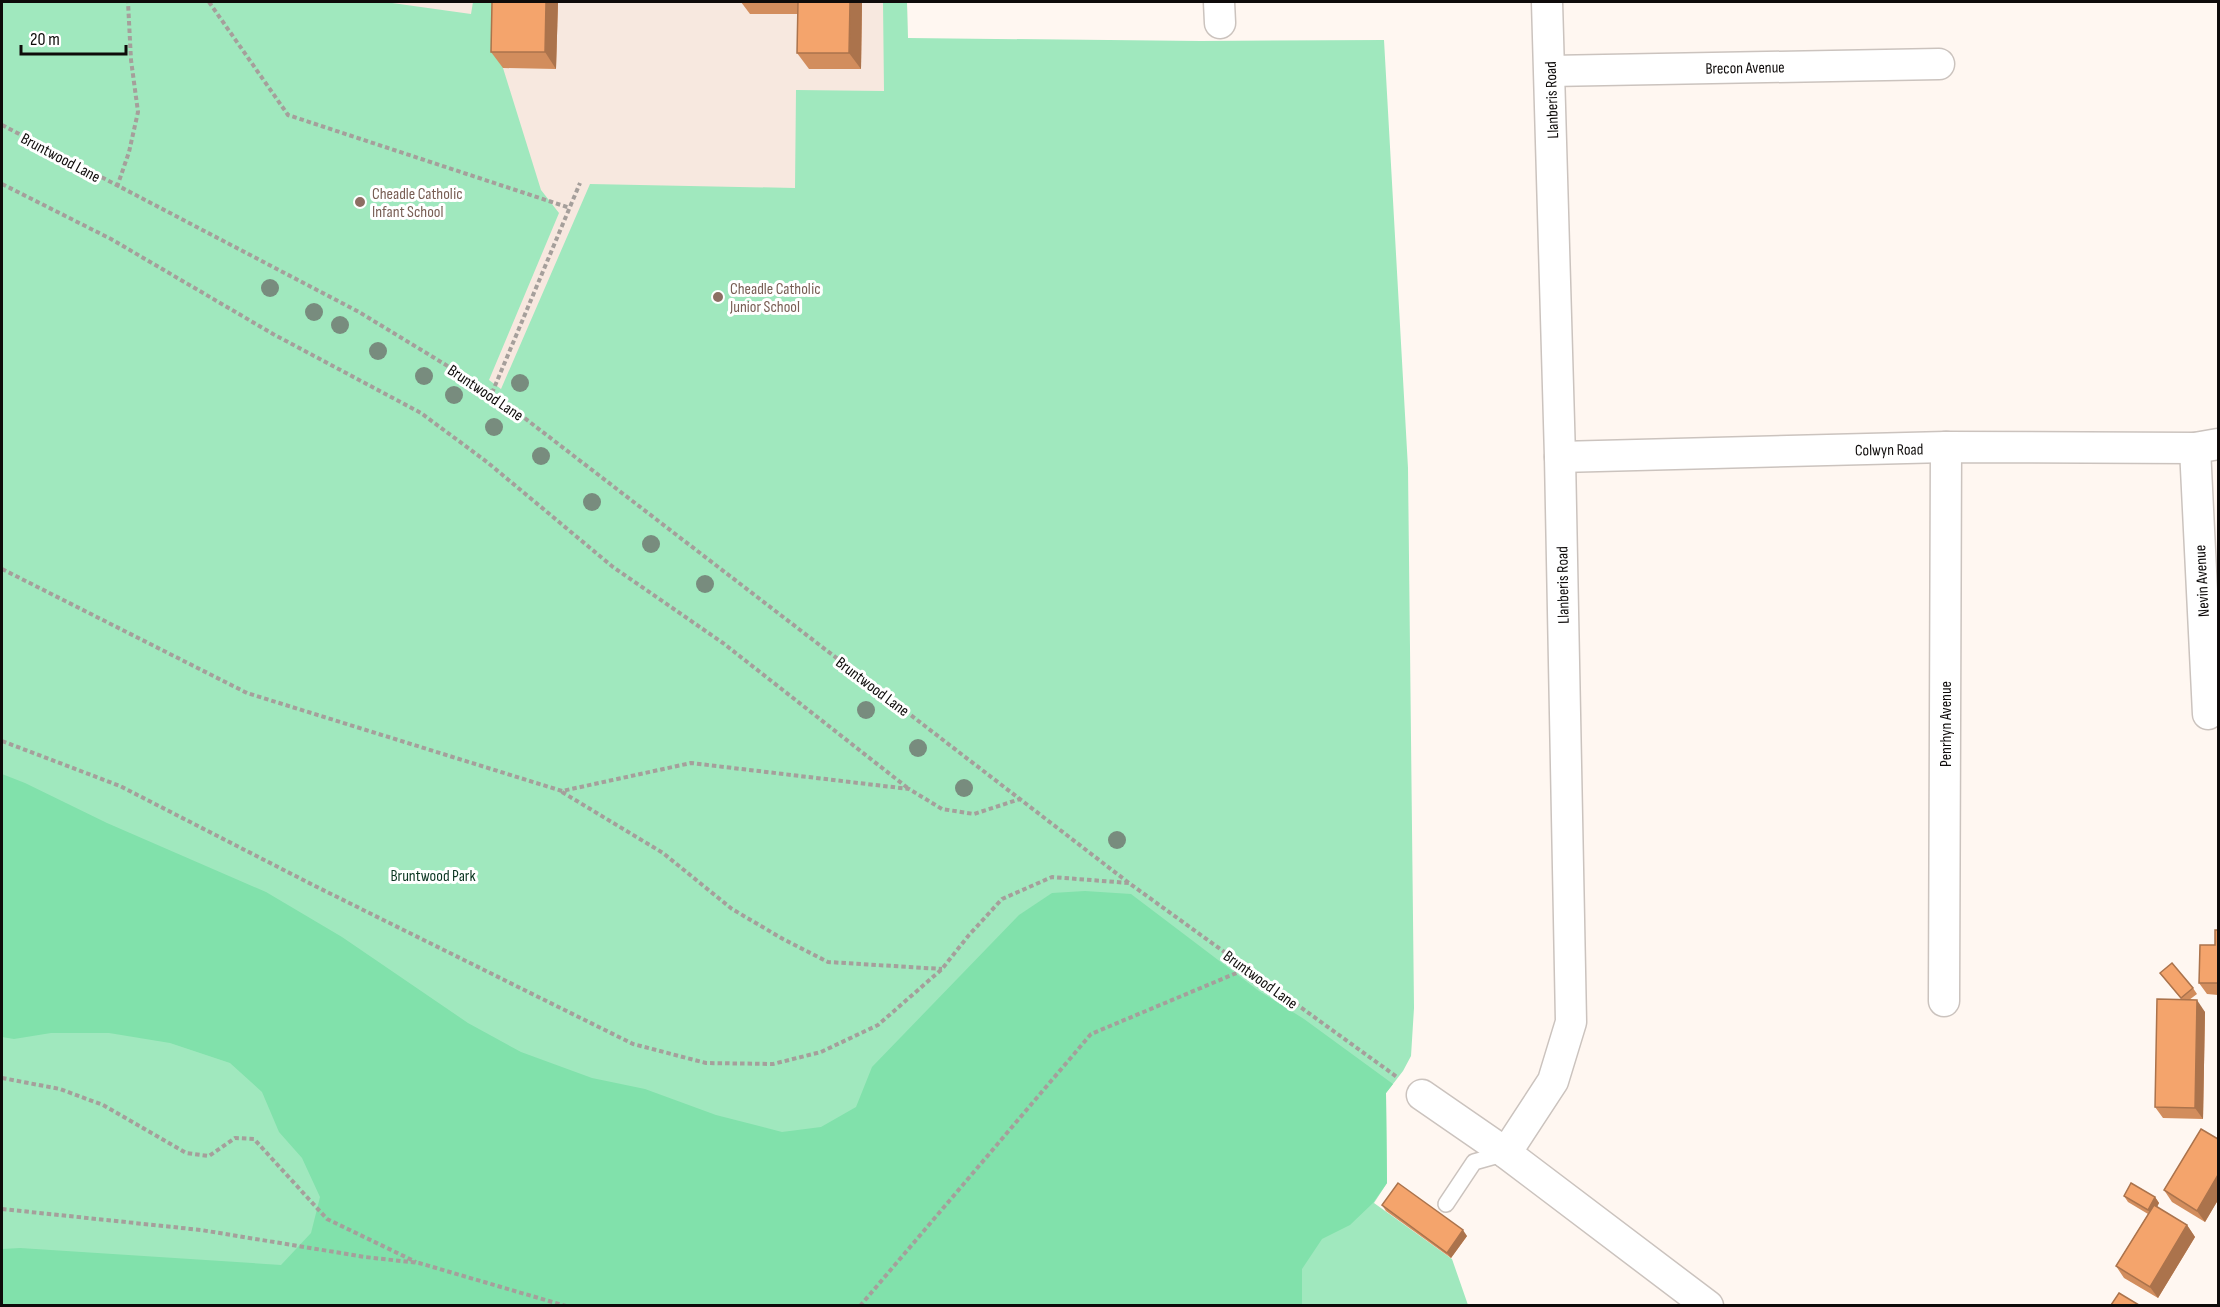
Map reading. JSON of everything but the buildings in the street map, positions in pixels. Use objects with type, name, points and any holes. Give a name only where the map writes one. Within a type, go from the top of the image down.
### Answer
[{"type":"street","name":"Llanberis Road","points":[[1506,1152],[1553,1081],[1571,1022],[1560,457],[1547,2]]},
{"type":"street","name":"Brecon Avenue","points":[[1550,71],[1939,64]]},
{"type":"street","name":"Colwyn Road","points":[[1560,457],[1946,447],[2207,446]]},
{"type":"street","name":"Nevin Avenue","points":[[2207,446],[2208,714]]},
{"type":"street","name":"Penrhyn Avenue","points":[[1944,1001],[1946,447]]},
{"type":"street","points":[[1422,1095],[1506,1152],[1708,1305]]},
{"type":"lane","points":[[1446,1204],[1474,1162],[1506,1152]]},
{"type":"path","points":[[117,187],[129,152],[138,112],[131,60],[128,2]]},
{"type":"path","points":[[209,2],[288,115],[570,208]]},
{"type":"path","name":"Bruntwood Lane","points":[[2,125],[359,312],[492,393],[1130,883],[1422,1095]]},
{"type":"path","points":[[492,393],[580,183]]},
{"type":"path","points":[[2,184],[111,240],[273,334],[421,413],[487,462],[613,567],[723,643],[909,789],[942,809],[974,814],[1021,799]]},
{"type":"path","points":[[2,569],[247,693],[562,791],[663,853],[732,909],[828,962],[942,969]]},
{"type":"path","points":[[2,741],[120,786],[633,1044],[706,1063],[773,1064],[821,1052],[878,1025],[942,969],[1002,899],[1052,877],[1130,883]]},
{"type":"path","points":[[562,791],[692,763],[909,789]]},
{"type":"path","points":[[860,1305],[1091,1034],[1247,968]]},
{"type":"path","points":[[2,1078],[60,1089],[103,1105],[186,1153],[209,1156],[235,1138],[254,1138],[327,1219],[419,1263]]},
{"type":"path","points":[[2,1209],[201,1230],[365,1257],[419,1263],[566,1305]]},
{"type":"shaded area","name":"Cheadle Catholic Junior School","points":[[179,2],[907,2],[919,699],[489,381]]},
{"type":"green space","name":"Bruntwood Park","points":[[2,2],[385,2],[471,14],[473,2],[505,2],[503,68],[541,190],[559,213],[489,380],[501,389],[590,184],[795,188],[796,90],[884,91],[883,2],[907,2],[908,38],[1384,40],[1408,468],[1414,1008],[1411,1056],[1386,1093],[1387,1183],[1374,1203],[1452,1259],[1468,1305],[2,1306]]},
{"type":"green space","points":[[2,774],[107,823],[266,892],[342,937],[468,1023],[521,1052],[592,1078],[645,1089],[716,1115],[782,1132],[821,1127],[856,1107],[872,1067],[1019,915],[1052,893],[1085,891],[1131,894],[1259,991],[1304,1019],[1393,1084],[1386,1093],[1387,1183],[1373,1203],[1350,1225],[1322,1239],[1302,1269],[1302,1305],[2,1305],[2,1249],[20,1248],[281,1265],[311,1233],[320,1197],[302,1158],[279,1132],[262,1092],[230,1063],[170,1043],[109,1033],[51,1033],[14,1039],[2,1037]]},
{"type":"place","name":"Cheadle Catholic Infant School","points":[[360,202]]},
{"type":"place","name":"Cheadle Catholic Junior School","points":[[718,297]]}]
